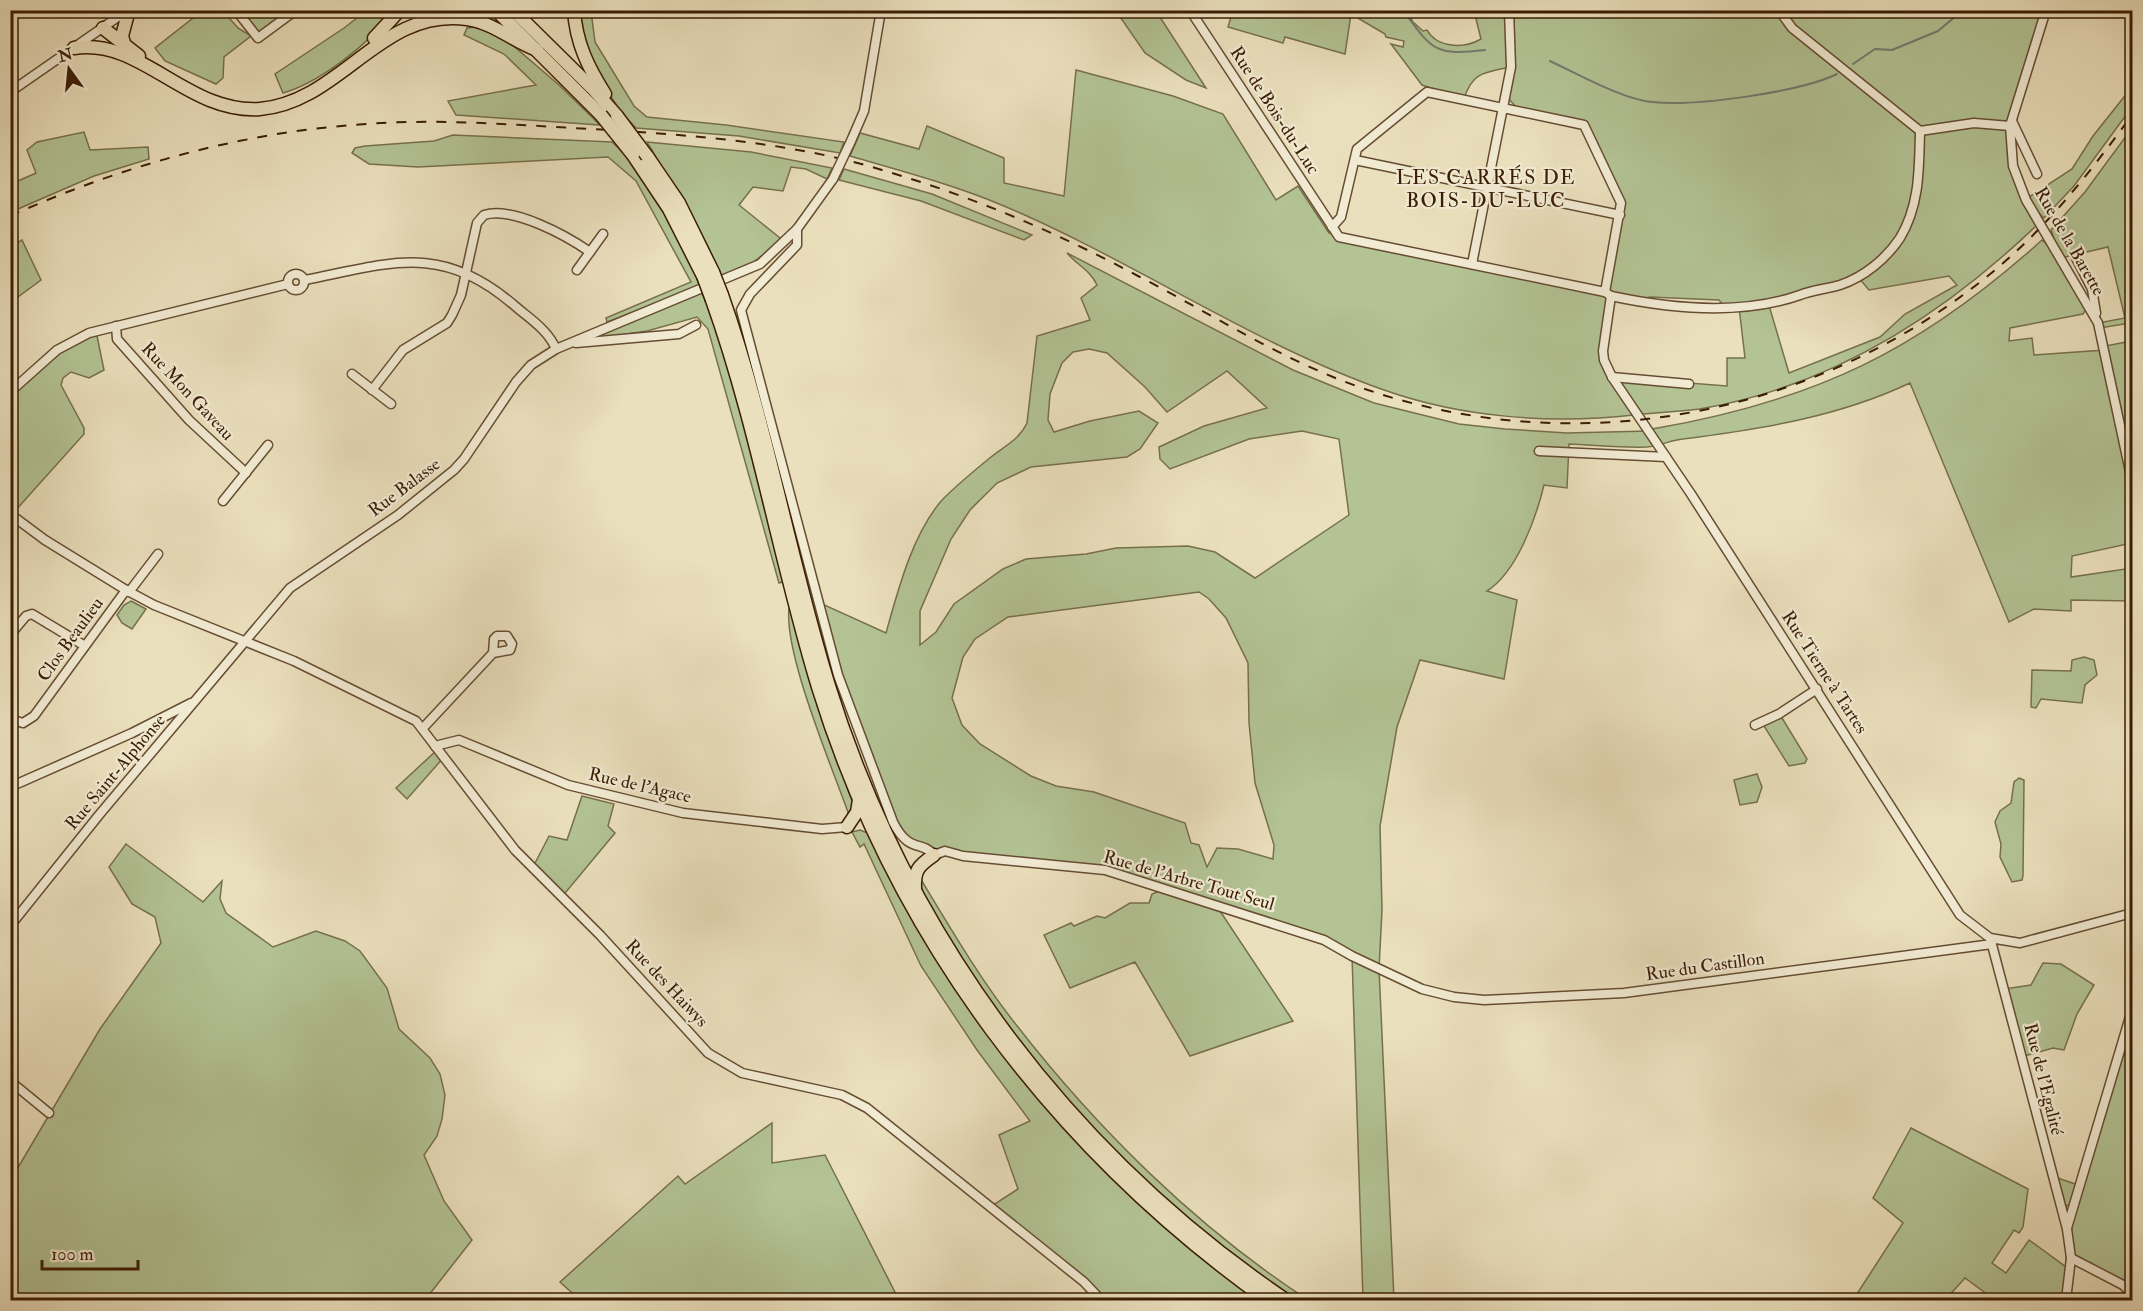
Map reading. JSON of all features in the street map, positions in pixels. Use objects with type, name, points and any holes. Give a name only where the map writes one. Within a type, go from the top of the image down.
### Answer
[{"type":"highway","points":[[118,46],[128,10]]},
{"type":"highway","points":[[74,48],[88,45],[118,46],[203,92],[236,101],[271,102],[297,95],[325,79],[385,29],[400,10]]},
{"type":"highway","points":[[496,10],[601,115],[633,155],[708,274]]},
{"type":"highway","points":[[513,10],[617,116],[679,204],[745,367],[828,684],[850,748],[897,858],[966,978],[1001,1028],[1056,1097],[1103,1149],[1164,1207],[1206,1242],[1286,1300]]},
{"type":"highway","points":[[574,10],[577,37],[584,59],[617,116]]},
{"type":"highway","points":[[103,28],[118,46],[200,97],[231,107],[257,109],[284,105],[312,93],[387,37],[410,25],[431,20],[466,19],[482,22],[537,50]]},
{"type":"highway","points":[[717,298],[817,686],[859,800],[905,896],[958,985],[992,1033],[1049,1105],[1097,1158],[1156,1214],[1199,1250],[1267,1300]]},
{"type":"highway","points":[[847,827],[857,812],[859,800]]},
{"type":"highway","points":[[847,827],[862,826],[873,830]]},
{"type":"highway","points":[[897,858],[915,862],[934,855]]},
{"type":"highway","points":[[915,891],[915,871],[934,855]]},
{"type":"street","points":[[10,92],[128,10]]},
{"type":"street","points":[[236,10],[258,38],[296,10]]},
{"type":"street","name":"Rue Balasse","points":[[245,640],[297,582],[398,515],[454,470],[464,459],[516,382],[531,365],[567,344],[747,272],[770,257],[797,229],[833,179],[851,141],[864,111],[881,10]]},
{"type":"street","name":"Rue de Bois-du-Luc","points":[[1190,10],[1339,237],[1472,264]]},
{"type":"street","points":[[1509,10],[1511,67],[1472,264],[1653,305],[1701,308],[1749,305],[1839,285],[1858,277],[1878,263],[1899,239],[1909,220],[1917,194],[1920,131]]},
{"type":"street","points":[[1779,10],[1792,28],[1920,131],[1974,123],[2011,123]]},
{"type":"street","name":"Rue de la Barette","points":[[2046,10],[2011,123],[2013,166],[2023,193],[2098,323],[2133,481]]},
{"type":"street","points":[[1332,227],[1341,217],[1355,160],[1358,149],[1427,92],[1584,125],[1621,203],[1620,215],[1355,160]]},
{"type":"street","name":"Rue de la Barette","points":[[2011,123],[2037,174]]},
{"type":"street","points":[[372,390],[403,350],[447,322],[459,302],[480,218],[489,213],[524,220],[548,228],[590,252]]},
{"type":"street","name":"Rue Tierne à Tartes","points":[[1620,215],[1608,294],[1603,356],[1612,377],[1640,416],[1817,689],[1949,900],[1967,922],[1991,941]]},
{"type":"street","points":[[797,229],[797,245],[750,294],[741,310],[838,675],[900,837],[913,846],[928,850],[934,855]]},
{"type":"street","points":[[577,270],[603,234]]},
{"type":"street","points":[[2076,258],[2092,289],[2098,323]]},
{"type":"street","name":"Rue Mon Gaveau","points":[[10,392],[64,344],[88,333],[288,284],[294,290],[300,289],[304,280],[407,260],[432,263],[465,272]]},
{"type":"street","points":[[465,272],[510,302],[546,333],[556,349]]},
{"type":"street","name":"Rue Balasse","points":[[567,344],[679,334],[696,325]]},
{"type":"street","name":"Rue Mon Gaveau","points":[[116,326],[117,339],[189,420],[246,473]]},
{"type":"street","points":[[352,374],[391,404]]},
{"type":"street","points":[[1612,377],[1689,384]]},
{"type":"street","points":[[223,501],[268,445]]},
{"type":"street","points":[[1539,451],[1666,457]]},
{"type":"street","name":"Rue des Haiwys","points":[[10,514],[45,540],[128,591],[322,673],[416,721],[515,850],[600,935],[710,1054],[742,1073],[842,1095],[867,1108],[1084,1282],[1101,1300]]},
{"type":"street","name":"Clos Beaulieu","points":[[10,719],[23,723],[34,716],[158,554]]},
{"type":"street","points":[[10,635],[26,616],[32,614],[86,646]]},
{"type":"street","name":"Rue Saint-Alphonse","points":[[10,926],[245,640]]},
{"type":"street","points":[[423,728],[493,653]]},
{"type":"street","points":[[1755,725],[1779,714],[1817,689]]},
{"type":"street","points":[[10,787],[132,733],[197,700]]},
{"type":"street","name":"Rue de l'Agace","points":[[435,746],[459,740],[568,785],[683,813],[822,829],[847,827]]},
{"type":"street","name":"Rue de l'Arbre Tout Seul","points":[[934,855],[945,851],[963,856],[1105,870],[1317,937],[1422,989]]},
{"type":"street","name":"Rue du Castillon","points":[[1422,989],[1454,997],[1484,1000],[1624,993],[1991,941],[2031,941],[2133,913]]},
{"type":"street","name":"Rue de l'Egalité","points":[[1991,941],[2067,1229],[2071,1258]]},
{"type":"street","points":[[2067,1229],[2133,1010]]},
{"type":"street","points":[[10,1081],[49,1113]]},
{"type":"street","points":[[2066,1300],[2071,1258],[2123,1285],[2133,1294]]},
{"type":"green space","points":[[1293,10],[1407,11],[1413,22],[1423,31],[1427,30],[1431,36],[1444,43],[1459,45],[1481,39],[1474,11],[2046,11],[2009,137],[2026,199],[2072,169],[2093,136],[2132,87],[2132,107],[2074,186],[2044,218],[2027,202],[2036,226],[1963,289],[1884,342],[1842,364],[1752,397],[1705,408],[1603,418],[1540,418],[1476,413],[1384,390],[1287,349],[1100,251],[1004,206],[947,185],[850,156],[860,133],[919,149],[927,126],[1004,158],[1004,183],[1064,196],[1076,70],[1173,96],[1223,114],[1276,200],[1298,186],[1329,233],[1605,292],[1621,203],[1584,125],[1538,116],[1517,107],[1510,100],[1507,91],[1511,67],[1487,72],[1476,78],[1467,90],[1464,99],[1422,85],[1391,44],[1403,47],[1404,41],[1386,37],[1385,34],[1351,14],[1345,54],[1285,37],[1283,43],[1228,27],[1231,17],[1225,11],[1279,11],[1292,14]],"holes":[[[1949,276],[1957,285],[1905,314],[1880,337],[1789,373],[1768,302],[1858,277],[1869,290]],[[1611,297],[1632,301],[1650,297],[1719,300],[1726,308],[1739,307],[1745,358],[1727,358],[1727,386],[1612,377],[1603,351]]]},
{"type":"green space","points":[[202,11],[223,11],[238,28],[251,36],[224,57],[223,78],[216,84],[165,61],[155,48]]},
{"type":"green space","points":[[241,11],[291,11],[259,34]]},
{"type":"green space","points":[[366,11],[394,11],[372,36],[344,60],[313,80],[283,93],[275,74]]},
{"type":"green space","points":[[578,11],[591,11],[595,42],[634,106],[647,117],[726,125],[844,142],[840,153],[739,136],[636,128],[621,112],[587,59]]},
{"type":"green space","points":[[1116,11],[1156,11],[1206,88],[1186,80],[1145,53]]},
{"type":"green space","points":[[476,27],[503,37],[559,85],[600,125],[456,115],[448,101],[536,85],[504,54],[464,35],[467,28]]},
{"type":"green space","points":[[2132,128],[2132,330],[2130,323],[2100,328],[2098,323],[2125,318],[2108,247],[2061,258],[2089,305],[2083,314],[2010,328],[2009,341],[2032,338],[2034,355],[2105,350],[2105,346],[2132,341],[2132,435],[2124,440],[2126,446],[2132,445],[2132,543],[2072,556],[2071,577],[2132,568],[2132,601],[2071,600],[2071,611],[2034,609],[2009,622],[1910,383],[1855,405],[1770,426],[1647,447],[1569,444],[1567,488],[1544,485],[1536,513],[1516,558],[1498,582],[1487,591],[1517,600],[1504,679],[1420,660],[1397,727],[1380,826],[1382,910],[1379,969],[1394,1300],[1363,1300],[1352,956],[1309,934],[1216,905],[1293,1021],[1190,1056],[1135,962],[1070,988],[1044,935],[1071,923],[1074,926],[1097,916],[1105,918],[1130,903],[1149,903],[1152,894],[1165,889],[1105,870],[937,854],[900,837],[838,675],[818,602],[886,633],[908,562],[932,512],[943,499],[1024,429],[1027,423],[1037,336],[1090,320],[1081,298],[1097,285],[1091,275],[1067,253],[1293,370],[1374,403],[1459,424],[1567,433],[1649,431],[1657,441],[1652,429],[1764,403],[1815,386],[1862,366],[1908,341],[1952,312],[1997,279],[2042,240],[2060,256],[2051,230],[2085,192]],"holes":[[[1089,349],[1107,353],[1145,387],[1167,412],[1227,371],[1267,408],[1204,426],[1159,447],[1160,459],[1170,469],[1249,439],[1302,431],[1339,439],[1349,515],[1255,578],[1215,552],[1188,546],[1116,548],[1086,554],[1026,559],[1003,569],[954,604],[936,632],[920,645],[920,611],[951,539],[970,510],[997,483],[1031,467],[1127,457],[1140,449],[1158,423],[1139,411],[1090,421],[1054,432],[1048,420],[1050,394],[1062,363],[1073,352]],[[1199,592],[1209,599],[1226,618],[1248,663],[1249,723],[1255,783],[1274,845],[1273,859],[1238,849],[1217,848],[1207,867],[1199,845],[1191,843],[1185,823],[1094,792],[1056,786],[1031,776],[980,744],[962,725],[952,698],[963,657],[975,639],[1008,617]]]},
{"type":"green space","points":[[84,132],[90,150],[148,147],[149,159],[94,176],[11,212],[11,184],[36,173],[27,150],[37,142]]},
{"type":"green space","points":[[453,135],[612,142],[633,162],[657,196],[697,271],[699,286],[607,322],[606,318],[691,282],[636,181],[608,157],[418,167],[369,164],[352,153],[355,148],[365,146],[434,141]]},
{"type":"green space","points":[[647,142],[751,152],[832,168],[827,179],[806,169],[791,167],[783,191],[753,187],[739,205],[785,242],[772,248],[752,263],[722,276]]},
{"type":"green space","points":[[844,169],[932,194],[1032,235],[1024,240],[921,201],[839,180]]},
{"type":"green space","points":[[22,240],[41,280],[11,302],[11,246]]},
{"type":"green space","points":[[702,293],[719,331],[786,581],[779,583],[708,329],[697,317],[647,331],[592,339],[592,336]]},
{"type":"green space","points":[[96,331],[104,370],[89,378],[71,372],[63,378],[61,385],[84,428],[84,434],[15,511],[11,507],[11,392],[57,350]]},
{"type":"green space","points":[[791,600],[838,763],[854,806],[850,818],[799,675],[789,619]]},
{"type":"green space","points":[[131,601],[146,609],[132,629],[122,623],[117,615],[124,605]]},
{"type":"green space","points":[[2084,657],[2094,660],[2097,675],[2085,685],[2082,703],[2041,699],[2036,708],[2031,707],[2032,670],[2071,671],[2072,660]]},
{"type":"green space","points":[[1778,717],[1782,718],[1807,759],[1805,763],[1789,766],[1764,726]]},
{"type":"green space","points":[[438,749],[444,757],[407,799],[396,788]]},
{"type":"green space","points":[[1757,774],[1762,787],[1757,802],[1740,805],[1734,780]]},
{"type":"green space","points":[[2019,778],[2024,780],[2023,876],[2022,880],[2012,882],[2000,857],[2001,844],[1995,822],[2000,811],[2011,803],[2014,782]]},
{"type":"green space","points":[[582,796],[614,804],[608,826],[615,833],[561,898],[532,869],[549,836],[567,840]]},
{"type":"green space","points":[[860,830],[870,834],[990,1037],[1043,1104],[1095,1161],[1150,1214],[1260,1300],[1101,1300],[990,1207],[1018,1189],[999,1135],[1030,1121],[977,1050],[921,966],[864,844],[860,847],[852,832]]},
{"type":"green space","points":[[126,844],[203,902],[222,881],[220,899],[226,913],[273,947],[316,931],[345,941],[360,951],[387,988],[399,1029],[430,1058],[440,1074],[445,1095],[442,1119],[437,1136],[424,1155],[444,1201],[472,1240],[425,1300],[11,1300],[10,1181],[100,1029],[161,943],[155,917],[132,904],[109,867]]},
{"type":"green space","points":[[917,873],[988,986],[1079,1100],[1187,1208],[1226,1241],[1308,1300],[1292,1300],[1164,1202],[1059,1095],[957,957],[919,885]]},
{"type":"green space","points":[[2043,963],[2061,964],[2094,985],[2077,1014],[2064,1050],[2053,1048],[2021,1057],[2004,989],[2031,985]]},
{"type":"green space","points":[[2132,1010],[2132,1294],[2071,1258],[2070,1205],[2064,1206],[2052,1176],[2078,1185]]},
{"type":"green space","points":[[772,1123],[772,1163],[825,1155],[899,1300],[580,1300],[560,1282],[678,1176],[685,1184]]},
{"type":"green space","points":[[1911,1128],[2028,1189],[2023,1227],[2019,1233],[2014,1230],[1992,1263],[2006,1273],[2029,1240],[2066,1267],[2066,1300],[1995,1300],[1965,1278],[1945,1300],[1853,1300],[1903,1223],[1873,1198]]},
{"type":"waterway","points":[[1403,10],[1428,42],[1444,51],[1485,50]]},
{"type":"waterway","points":[[1853,64],[1875,49],[1892,50],[1938,31],[1963,10]]},
{"type":"waterway","points":[[1550,61],[1627,96],[1652,102],[1670,103],[1746,97],[1798,87],[1837,74]]},
{"type":"railway","points":[[10,216],[96,181],[184,154],[229,143],[320,128],[396,122],[457,122],[644,132],[747,142],[815,153],[882,170],[948,191],[1013,216],[1107,260],[1264,345],[1343,381],[1427,407],[1512,421],[1599,423],[1684,414],[1768,393],[1848,363],[1924,321],[2015,253],[2085,177],[2132,115]]},
{"type":"district","name":"LES CARRÉS DE BOIS-DU-LUC","points":[[1486,188]]}]
